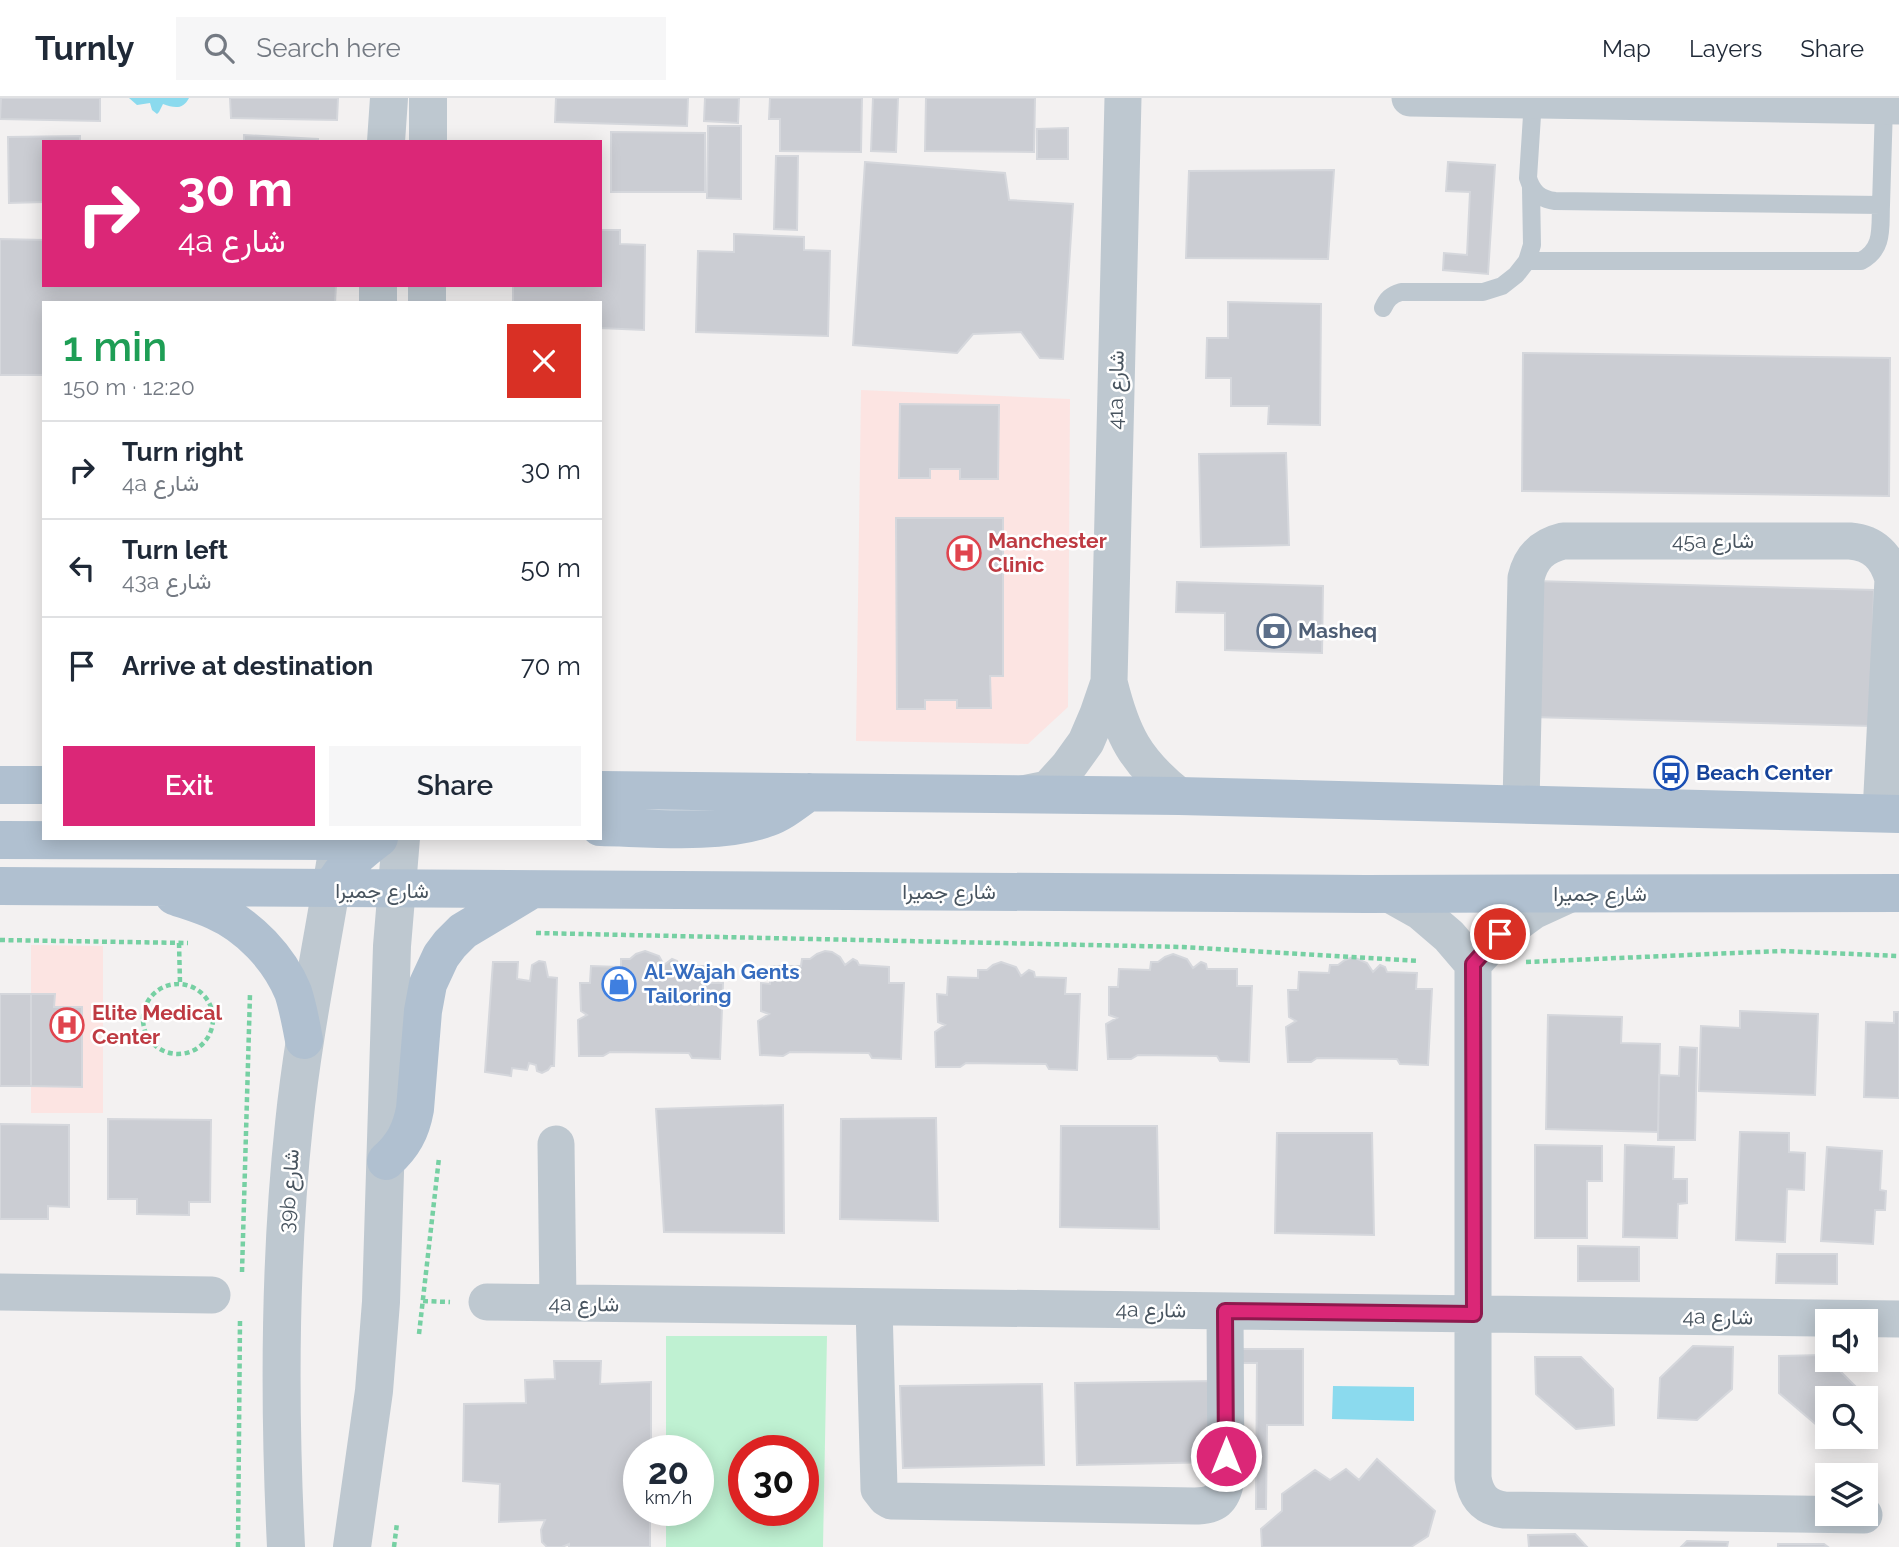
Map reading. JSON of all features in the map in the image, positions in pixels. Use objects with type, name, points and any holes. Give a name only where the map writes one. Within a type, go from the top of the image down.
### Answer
[{"type":"main road","points":[[0,785],[42,785]]},
{"type":"main road","points":[[603,789],[1179,796],[1890,813]]},
{"type":"main road","points":[[602,827],[733,826],[770,817],[808,792]]},
{"type":"main road","points":[[0,840],[42,840]]},
{"type":"main road","points":[[331,890],[343,870],[376,840]]},
{"type":"main road","name":"شارع جميرا","points":[[0,886],[396,891],[1899,893]]},
{"type":"main road","points":[[152,888],[217,911],[262,944],[280,967],[293,993],[304,1040]]},
{"type":"main road","points":[[386,1161],[397,1151],[412,1124],[423,1011],[428,984],[441,956],[463,931],[530,891]]},
{"type":"street","points":[[386,140],[389,98]]},
{"type":"street","points":[[428,98],[428,140]]},
{"type":"street","name":"41a شارع","points":[[1123,98],[1109,682],[1117,715],[1127,739],[1141,761],[1158,780],[1179,796]]},
{"type":"street","points":[[1410,98],[1889,103]]},
{"type":"street","name":"45a شارع","points":[[1521,804],[1526,578],[1528,566],[1542,549],[1563,541],[1850,541],[1860,542],[1879,552],[1886,560],[1893,579],[1890,813]]},
{"type":"street","name":"41a شارع","points":[[1023,794],[1048,789],[1068,767],[1086,742],[1109,682]]},
{"type":"street","name":"39b شارع","points":[[286,1547],[281,1384],[287,1209],[304,1040],[341,840]]},
{"type":"street","points":[[352,1547],[374,1391],[382,1303],[392,946],[401,840]]},
{"type":"street","points":[[1389,894],[1421,912],[1449,936],[1473,964],[1473,1478],[1478,1495],[1485,1503],[1504,1510],[1815,1514]]},
{"type":"street","points":[[1473,964],[1500,934],[1533,911],[1570,894]]},
{"type":"street","points":[[555,1144],[558,1303]]},
{"type":"street","points":[[0,1292],[231,1295]]},
{"type":"street","name":"4a شارع","points":[[487,1302],[1899,1319]]},
{"type":"street","points":[[874,1307],[879,1489],[891,1501],[1206,1506],[1217,1501],[1224,1491],[1226,1479],[1225,1311]]},
{"type":"lane","points":[[1383,308],[1387,300],[1401,292],[1483,292],[1502,286],[1516,275],[1527,261],[1532,245],[1531,188],[1527,169],[1533,100]]},
{"type":"lane","points":[[1527,261],[1860,261],[1870,256],[1877,248],[1880,237],[1889,103]]},
{"type":"lane","points":[[1531,188],[1545,200],[1555,201],[1881,205]]},
{"type":"path","points":[[525,933],[1183,947],[1473,964],[1781,951],[1899,956]]},
{"type":"path","points":[[0,940],[191,943]]},
{"type":"path","points":[[179,943],[180,983]]},
{"type":"path","points":[[238,1547],[231,1295],[252,944],[262,944]]},
{"type":"path","points":[[180,983],[197,989],[209,1000],[214,1017],[211,1034],[201,1047],[185,1054],[168,1053],[153,1044],[145,1030],[144,1012],[150,997],[164,986],[180,983]]},
{"type":"path","points":[[418,1342],[439,1151]]},
{"type":"path","points":[[394,1547],[397,1520]]},
{"type":"shaded area","name":"Manchester Clinic","points":[[861,390],[1070,399],[1068,707],[1028,744],[856,741]]},
{"type":"shaded area","name":"Elite Medical Center","points":[[31,945],[103,946],[103,1113],[31,1113]]},
{"type":"green space","points":[[666,1336],[827,1336],[823,1547],[666,1547],[666,1526],[714,1526],[714,1435],[666,1435]]},
{"type":"water","points":[[129,98],[189,98],[184,105],[178,107],[163,104],[157,114],[150,103],[137,105]]},
{"type":"water","points":[[1333,1386],[1414,1387],[1414,1421],[1332,1419]]},
{"type":"building","points":[[1,98],[100,98],[100,121],[0,119]]},
{"type":"building","points":[[230,98],[338,98],[337,120],[231,118]]},
{"type":"building","points":[[556,98],[688,98],[687,126],[555,122]]},
{"type":"building","points":[[705,98],[739,98],[738,123],[704,121]]},
{"type":"building","points":[[770,98],[862,98],[861,152],[780,151],[780,119],[769,119]]},
{"type":"building","points":[[873,98],[898,98],[896,152],[871,151]]},
{"type":"building","points":[[926,98],[1035,98],[1034,152],[925,151]]},
{"type":"building","points":[[708,126],[741,126],[741,199],[707,198]]},
{"type":"building","points":[[1068,128],[1068,159],[1037,159],[1037,129]]},
{"type":"building","points":[[611,132],[705,133],[705,192],[611,192]]},
{"type":"building","points":[[244,135],[318,139],[318,140],[244,140]]},
{"type":"building","points":[[80,136],[80,140],[42,140],[42,202],[9,203],[8,137]]},
{"type":"building","points":[[776,156],[798,156],[797,230],[774,229]]},
{"type":"building","points":[[865,162],[1005,173],[1009,200],[1073,204],[1063,359],[1040,358],[1021,332],[973,334],[957,353],[853,345]]},
{"type":"building","points":[[1448,162],[1495,165],[1488,274],[1443,270],[1444,253],[1467,255],[1470,192],[1446,191]]},
{"type":"building","points":[[1334,170],[1328,259],[1186,258],[1189,171]]},
{"type":"building","points":[[602,230],[620,230],[620,244],[645,245],[644,330],[602,328],[602,301],[513,301],[513,287],[602,287]]},
{"type":"building","points":[[734,234],[804,237],[804,250],[830,251],[828,336],[696,332],[698,251],[734,252]]},
{"type":"building","points":[[0,239],[42,240],[42,287],[336,287],[335,301],[42,301],[42,375],[0,375]]},
{"type":"building","points":[[1228,302],[1321,304],[1320,425],[1268,424],[1269,406],[1231,406],[1231,378],[1206,378],[1207,338],[1228,338]]},
{"type":"building","points":[[1523,353],[1890,358],[1889,496],[1522,491]]},
{"type":"building","points":[[900,404],[999,405],[998,479],[960,479],[960,469],[930,469],[930,478],[899,478]]},
{"type":"building","points":[[1286,453],[1289,545],[1201,547],[1199,454]]},
{"type":"building","points":[[896,518],[1003,518],[1003,676],[990,676],[991,708],[957,708],[957,700],[925,700],[925,709],[897,709]]},
{"type":"building","points":[[1534,581],[1874,590],[1871,726],[1531,717]]},
{"type":"building","name":"Masheq","points":[[1177,582],[1323,586],[1322,653],[1225,650],[1225,613],[1176,612]]},
{"type":"building","points":[[645,951],[659,956],[664,965],[672,959],[677,961],[678,966],[709,966],[708,983],[723,983],[720,1059],[692,1058],[689,1053],[610,1052],[603,1056],[579,1056],[578,1020],[587,1015],[581,1011],[580,983],[590,983],[591,966],[621,967],[621,959],[630,959]]},
{"type":"building","points":[[825,951],[840,957],[845,965],[853,959],[859,965],[889,967],[889,983],[904,983],[901,1059],[872,1058],[869,1053],[790,1052],[783,1056],[760,1055],[758,1021],[769,1014],[761,1011],[761,983],[770,984],[771,966],[801,966],[802,959],[810,959]]},
{"type":"building","points":[[1173,954],[1187,959],[1193,968],[1201,962],[1206,964],[1207,969],[1237,969],[1237,986],[1252,986],[1249,1062],[1220,1061],[1217,1056],[1138,1055],[1131,1059],[1108,1059],[1106,1024],[1117,1018],[1109,1015],[1109,987],[1118,987],[1119,969],[1150,970],[1151,962],[1158,962]]},
{"type":"building","points":[[1353,957],[1367,963],[1373,972],[1380,965],[1385,967],[1387,972],[1417,973],[1416,989],[1432,989],[1428,1065],[1400,1064],[1397,1059],[1317,1058],[1311,1062],[1288,1062],[1286,1027],[1296,1021],[1289,1017],[1288,990],[1298,990],[1299,972],[1329,973],[1330,965],[1338,965]]},
{"type":"building","points":[[539,961],[545,962],[548,977],[557,978],[554,1066],[542,1073],[537,1071],[536,1065],[529,1063],[527,1070],[512,1068],[511,1076],[485,1072],[493,962],[518,962],[517,979],[530,981],[532,965]]},
{"type":"building","points":[[1001,962],[1016,967],[1021,976],[1029,970],[1034,972],[1035,977],[1066,978],[1065,994],[1080,994],[1077,1070],[1049,1069],[1046,1064],[966,1063],[960,1067],[936,1067],[935,1032],[945,1025],[938,1022],[937,994],[947,995],[948,977],[978,978],[978,970],[987,970]]},
{"type":"building","points":[[0,994],[31,994],[31,1086],[0,1086]]},
{"type":"building","points":[[31,994],[55,994],[54,1007],[82,1007],[82,1087],[31,1086]]},
{"type":"building","points":[[1740,1011],[1818,1014],[1815,1095],[1699,1091],[1701,1026],[1740,1028]]},
{"type":"building","points":[[1894,1012],[1899,1012],[1899,1098],[1864,1097],[1866,1022],[1894,1023]]},
{"type":"building","points":[[1548,1015],[1622,1017],[1621,1043],[1660,1044],[1658,1132],[1546,1129]]},
{"type":"building","points":[[1680,1047],[1697,1048],[1695,1140],[1658,1140],[1659,1075],[1679,1076]]},
{"type":"building","points":[[783,1105],[784,1233],[664,1232],[656,1109]]},
{"type":"building","points":[[936,1118],[938,1221],[840,1219],[841,1119]]},
{"type":"building","points":[[108,1119],[211,1120],[210,1202],[189,1202],[189,1215],[137,1214],[137,1199],[108,1199]]},
{"type":"building","points":[[0,1124],[69,1125],[69,1207],[48,1206],[48,1219],[0,1219]]},
{"type":"building","points":[[1061,1126],[1157,1126],[1159,1229],[1060,1227]]},
{"type":"building","points":[[1740,1132],[1789,1133],[1789,1152],[1805,1153],[1804,1190],[1787,1189],[1785,1242],[1736,1240]]},
{"type":"building","points":[[1277,1133],[1372,1133],[1374,1235],[1275,1233]]},
{"type":"building","points":[[1535,1145],[1602,1146],[1602,1181],[1587,1181],[1587,1238],[1535,1238]]},
{"type":"building","points":[[1625,1145],[1674,1147],[1673,1179],[1687,1179],[1687,1203],[1678,1204],[1677,1238],[1623,1237]]},
{"type":"building","points":[[1827,1147],[1882,1151],[1880,1190],[1886,1191],[1885,1210],[1875,1210],[1873,1244],[1821,1241]]},
{"type":"building","points":[[1578,1246],[1639,1247],[1639,1281],[1578,1281]]},
{"type":"building","points":[[1777,1254],[1837,1254],[1837,1284],[1776,1283]]},
{"type":"building","points":[[1693,1346],[1733,1347],[1732,1389],[1697,1420],[1658,1418],[1660,1378]]},
{"type":"building","points":[[1233,1349],[1303,1349],[1303,1425],[1267,1425],[1266,1509],[1256,1509],[1257,1363],[1234,1363]]},
{"type":"building","points":[[1815,1355],[1815,1372],[1841,1372],[1855,1386],[1815,1386],[1815,1424],[1779,1393],[1779,1356]]},
{"type":"building","points":[[1535,1357],[1581,1357],[1613,1389],[1614,1425],[1576,1429],[1536,1394]]},
{"type":"building","points":[[554,1361],[601,1361],[600,1384],[651,1382],[651,1435],[623,1435],[623,1526],[650,1526],[650,1547],[569,1547],[569,1544],[547,1547],[542,1542],[541,1530],[545,1520],[499,1522],[500,1484],[463,1481],[464,1404],[526,1403],[525,1380],[555,1379]]},
{"type":"building","points":[[1216,1381],[1218,1462],[1077,1465],[1075,1383]]},
{"type":"building","points":[[1042,1384],[1044,1465],[903,1468],[900,1386]]},
{"type":"building","points":[[1377,1459],[1435,1511],[1428,1536],[1411,1547],[1262,1547],[1261,1529],[1282,1511],[1282,1494],[1315,1470],[1330,1480],[1346,1469],[1359,1480]]},
{"type":"building","points":[[1575,1534],[1587,1547],[1529,1547],[1528,1535]]},
{"type":"building","points":[[1687,1541],[1728,1542],[1727,1547],[1681,1547]]},
{"type":"building","points":[[1778,1544],[1824,1544],[1828,1547],[1778,1547]]},
{"type":"place","name":"Manchester Clinic","points":[[964,553]]},
{"type":"place","name":"Masheq","points":[[1274,631]]},
{"type":"place","name":"Beach Center","points":[[1671,773]]},
{"type":"place","name":"Al-Wajah Gents Tailoring","points":[[619,984]]},
{"type":"place","name":"Elite Medical Center","points":[[67,1025]]},
{"type":"route","points":[[1226,1456],[1225,1311],[1474,1314],[1473,964],[1500,934]]}]
